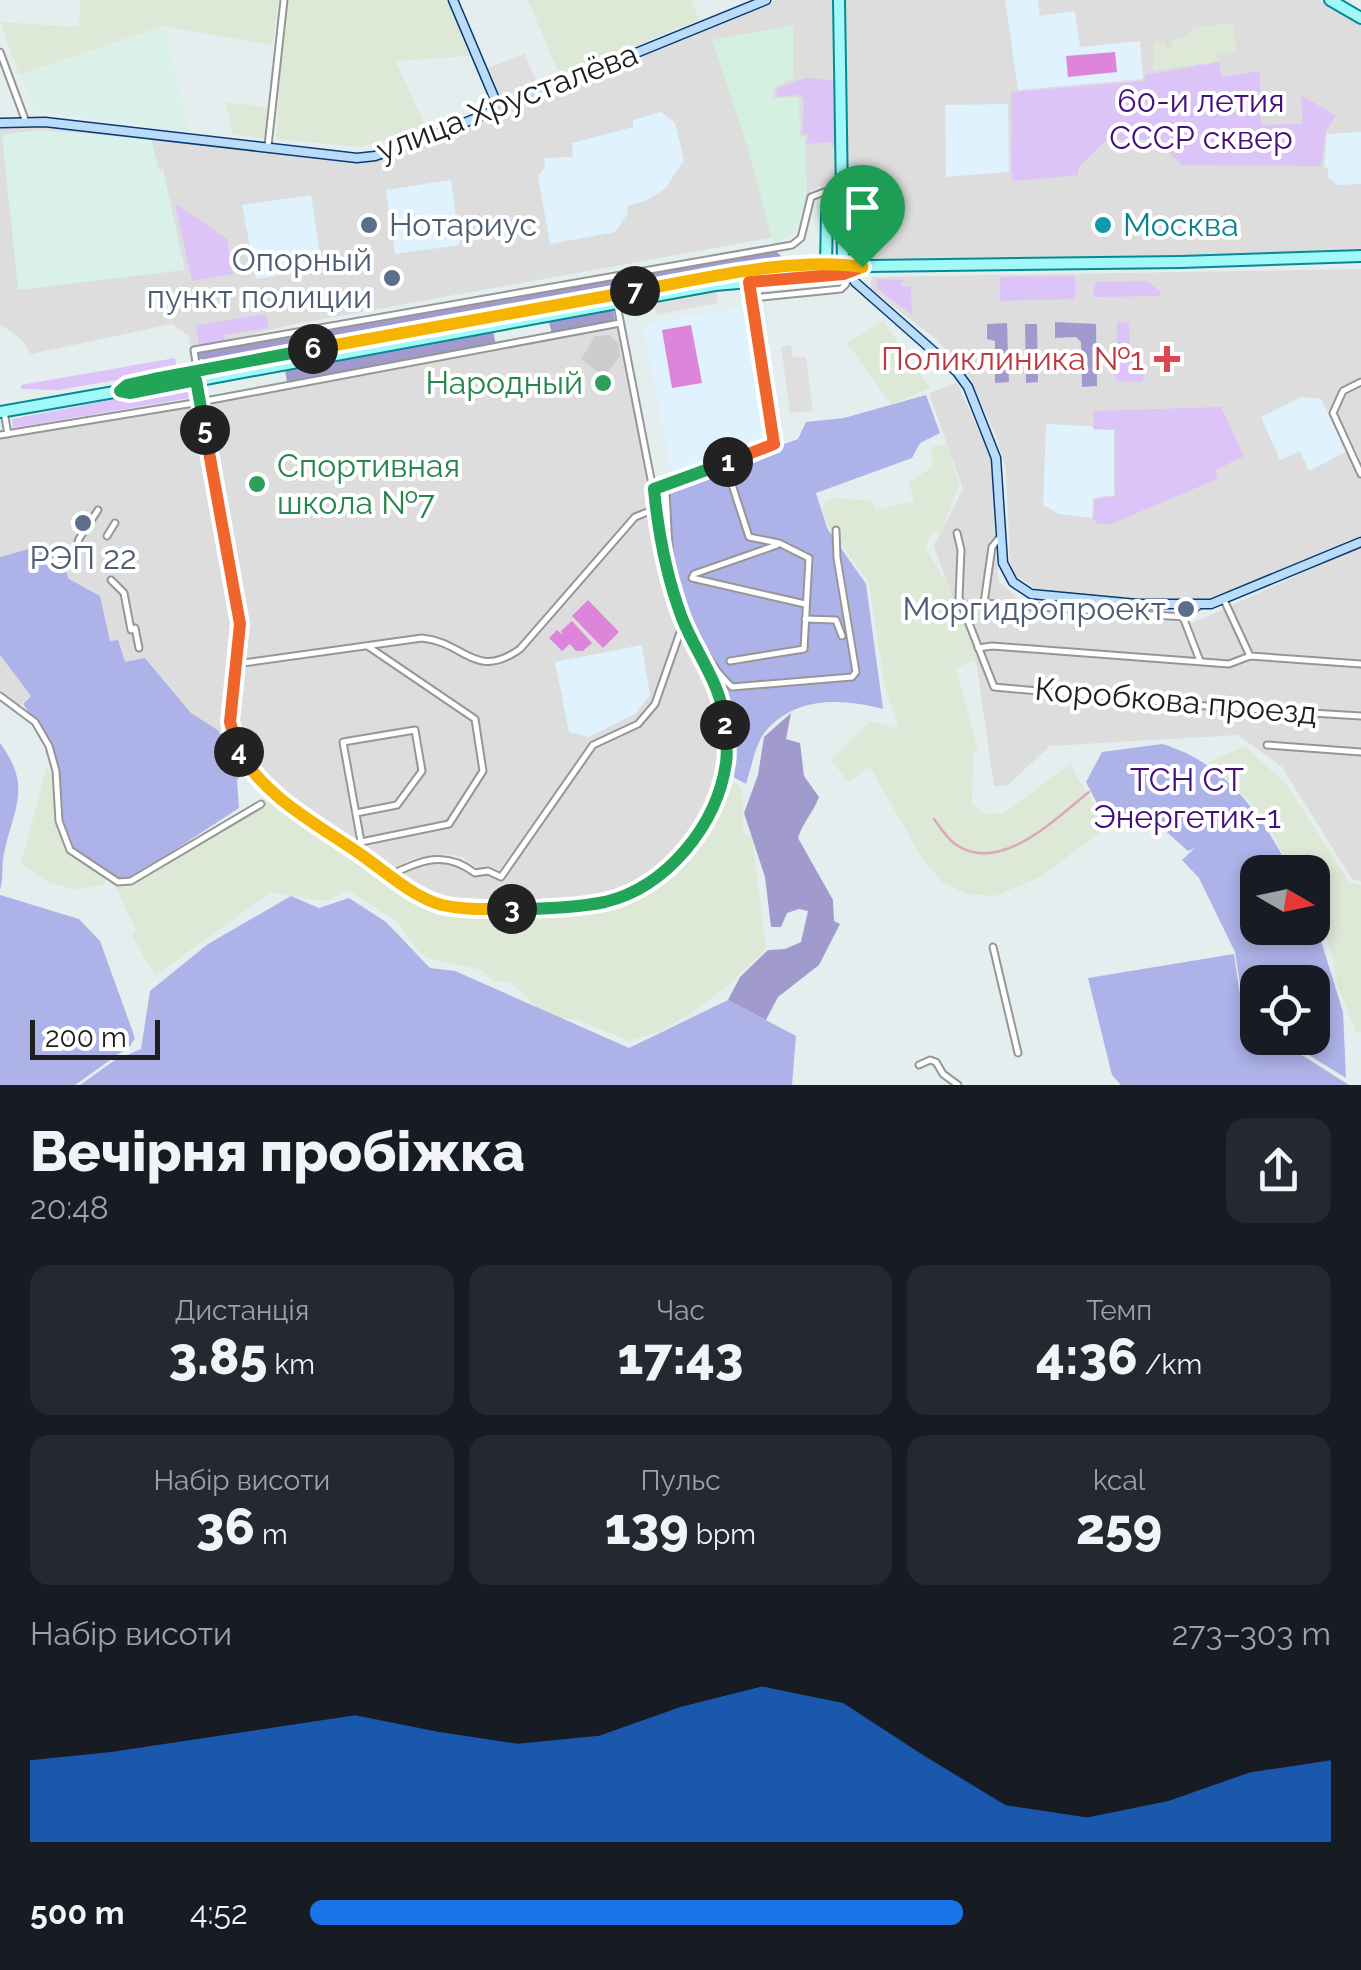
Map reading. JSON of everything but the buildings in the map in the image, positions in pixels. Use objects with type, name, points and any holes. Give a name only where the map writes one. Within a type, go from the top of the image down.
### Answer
[{"type":"main road","points":[[452,0],[499,109]]},
{"type":"main road","name":"улица Хрусталёва","points":[[0,123],[26,122],[357,158],[375,156],[766,0]]},
{"type":"main road","points":[[838,0],[843,274]]},
{"type":"main road","points":[[1330,0],[1350,5],[1361,18]]},
{"type":"main road","points":[[842,188],[826,212],[843,274]]},
{"type":"main road","points":[[826,212],[834,209],[842,213]]},
{"type":"main road","points":[[842,240],[848,255],[862,267]]},
{"type":"main road","points":[[196,375],[749,282],[843,274],[862,267],[1361,256]]},
{"type":"main road","points":[[862,267],[860,279],[870,293]]},
{"type":"main road","points":[[2,412],[120,391],[130,393],[196,375],[716,276],[843,274],[870,293],[957,372],[968,387],[998,466],[1005,570],[1024,590],[1040,598],[1199,606],[1224,600],[1361,542]]},
{"type":"street","points":[[268,146],[284,0]]},
{"type":"street","points":[[0,52],[26,122]]},
{"type":"street","points":[[616,303],[674,592],[722,702],[727,754],[723,782],[713,810],[688,850],[647,884],[607,901],[545,909],[484,910],[439,904],[388,876],[302,816],[248,766],[235,746],[230,722],[240,624],[194,350],[792,244],[801,238],[812,198],[842,188]]},
{"type":"street","points":[[752,298],[841,289],[843,274]]},
{"type":"street","points":[[654,489],[774,444],[749,282]]},
{"type":"street","points":[[2,412],[4,434],[620,324]]},
{"type":"street","points":[[1361,382],[1343,391],[1332,413],[1361,474]]},
{"type":"street","points":[[725,463],[747,534],[808,557],[804,647],[800,652],[730,661]]},
{"type":"street","points":[[665,485],[670,557],[686,614],[710,660],[732,688],[852,677],[856,672],[836,558],[836,530]]},
{"type":"street","points":[[236,664],[429,638],[481,662],[491,663],[510,656],[538,630],[635,517],[656,509]]},
{"type":"street","points":[[76,551],[78,538],[98,510]]},
{"type":"street","points":[[107,536],[115,523]]},
{"type":"street","points":[[957,532],[958,590],[978,648],[1216,664],[1250,656],[1361,664]]},
{"type":"street","points":[[984,602],[992,548],[1000,537]]},
{"type":"street","points":[[779,544],[692,578],[805,604]]},
{"type":"street","points":[[111,580],[124,593],[130,630],[135,628],[139,648]]},
{"type":"street","points":[[1224,600],[1250,656]]},
{"type":"street","points":[[962,606],[984,602],[1183,617],[1199,606]]},
{"type":"street","points":[[1183,617],[1201,662]]},
{"type":"street","points":[[805,619],[836,620],[842,636]]},
{"type":"street","points":[[388,876],[416,863],[444,859],[460,861],[475,872],[501,876],[593,746],[638,724],[655,704],[684,622]]},
{"type":"street","points":[[352,848],[361,842],[449,824],[483,771],[475,718],[366,646]]},
{"type":"street","name":"Коробкова проезд","points":[[978,648],[992,686],[1361,716]]},
{"type":"street","points":[[0,696],[35,722],[49,746],[56,772],[59,821],[70,850],[118,882],[131,881],[261,804]]},
{"type":"street","points":[[356,813],[397,805],[422,771],[415,730],[343,742],[361,842]]},
{"type":"street","points":[[1267,745],[1361,752]]},
{"type":"street","points":[[994,947],[1018,1053]]},
{"type":"street","points":[[919,1065],[930,1060],[936,1062],[943,1074],[958,1085]]},
{"type":"shaded area","points":[[81,0],[279,0],[272,45],[163,26],[19,75],[0,22],[78,27]]},
{"type":"shaded area","points":[[285,0],[447,0],[470,56],[395,61],[428,130],[359,147],[276,139]]},
{"type":"shaded area","points":[[528,0],[691,0],[699,20],[560,76]]},
{"type":"shaded area","points":[[775,0],[833,0],[837,186],[819,186],[810,191],[792,234],[295,324],[191,349],[188,335],[172,324],[31,354],[22,340],[0,324],[0,126],[28,125],[344,159],[376,159],[502,114]]},
{"type":"shaded area","points":[[846,0],[1318,0],[1361,25],[1361,253],[856,257],[849,236]]},
{"type":"shaded area","points":[[1005,0],[1038,0],[1040,16],[1075,11],[1080,47],[1140,41],[1143,79],[1018,90]]},
{"type":"shaded area","points":[[1233,23],[1237,51],[1218,55],[1219,61],[1153,71],[1156,40],[1163,44],[1165,40],[1166,49],[1172,49],[1172,40],[1184,38],[1194,28]]},
{"type":"shaded area","points":[[793,25],[793,78],[774,87],[773,98],[799,97],[807,191],[796,231],[773,245],[750,155],[712,40]]},
{"type":"shaded area","points":[[164,27],[189,131],[35,111],[21,76]]},
{"type":"shaded area","points":[[1115,52],[1117,72],[1068,77],[1066,56]]},
{"type":"shaded area","points":[[525,54],[537,84],[496,99],[485,69]]},
{"type":"shaded area","points":[[226,102],[268,108],[266,139],[232,134]]},
{"type":"shaded area","points":[[1008,104],[1009,172],[946,177],[945,105]]},
{"type":"shaded area","points":[[661,112],[675,123],[684,160],[665,189],[627,206],[628,213],[615,232],[550,244],[538,176],[545,167],[544,158],[573,157],[572,143],[633,127],[633,120]]},
{"type":"shaded area","points":[[41,130],[151,139],[159,169],[163,169],[185,270],[18,290],[2,134]]},
{"type":"shaded area","points":[[1361,132],[1361,184],[1338,185],[1328,178],[1328,169],[1324,167],[1327,134]]},
{"type":"shaded area","points":[[451,180],[460,245],[395,254],[386,190]]},
{"type":"shaded area","points":[[311,195],[322,268],[256,279],[242,205]]},
{"type":"shaded area","points":[[776,251],[787,262],[440,319],[211,362],[198,358],[200,351]]},
{"type":"shaded area","points":[[1361,269],[1361,380],[1341,390],[1331,413],[1361,479],[1361,536],[1212,601],[1185,603],[1038,591],[1016,575],[1010,563],[1006,469],[996,436],[970,381],[937,340],[870,288],[872,277]]},
{"type":"shaded area","points":[[717,292],[718,303],[656,315],[655,303]]},
{"type":"shaded area","points":[[749,306],[766,418],[730,425],[722,398],[728,427],[767,420],[770,443],[673,479],[643,325]]},
{"type":"shaded area","points":[[613,309],[615,321],[552,334],[549,322]]},
{"type":"shaded area","points":[[883,321],[930,388],[891,404],[847,343]]},
{"type":"shaded area","points":[[1055,322],[1096,324],[1097,386],[1082,387],[1081,342],[1076,337],[1055,338]]},
{"type":"shaded area","points":[[1007,323],[1009,382],[995,383],[995,341],[987,339],[987,324]]},
{"type":"shaded area","points":[[1025,324],[1037,324],[1038,382],[1026,383]]},
{"type":"shaded area","points":[[691,325],[702,383],[672,388],[662,330]]},
{"type":"shaded area","points":[[619,328],[653,505],[630,516],[515,650],[486,659],[429,635],[241,659],[244,623],[205,403]]},
{"type":"shaded area","points":[[493,331],[496,345],[287,382],[285,370]]},
{"type":"shaded area","points":[[609,335],[618,343],[620,356],[604,377],[581,359],[595,336]]},
{"type":"shaded area","points":[[791,345],[793,357],[806,357],[813,411],[790,413],[781,347]]},
{"type":"shaded area","points":[[957,383],[995,467],[999,582],[1032,611],[1193,623],[1361,546],[1361,881],[1352,879],[1282,767],[1238,735],[1050,746],[1008,785],[994,786],[977,667],[934,546],[963,489],[929,393]]},
{"type":"shaded area","points":[[1361,388],[1361,461],[1338,413],[1346,395]]},
{"type":"shaded area","points":[[1302,397],[1321,399],[1348,451],[1309,471],[1300,451],[1280,460],[1261,417]]},
{"type":"shaded area","points":[[196,405],[235,624],[225,723],[219,731],[191,713],[146,658],[125,663],[110,641],[100,596],[69,579],[55,547],[46,544],[0,557],[0,437]]},
{"type":"shaded area","points":[[1046,424],[1114,427],[1114,495],[1093,498],[1092,518],[1059,514],[1043,505]]},
{"type":"shaded area","points":[[947,444],[959,485],[941,533],[932,532],[925,547],[948,585],[978,659],[956,668],[978,750],[973,753],[972,804],[984,814],[1004,813],[1070,764],[1107,827],[1040,877],[995,896],[967,894],[942,882],[923,860],[870,767],[848,782],[831,760],[870,721],[899,729],[884,683],[869,583],[821,516],[825,501],[872,501],[876,510],[915,501],[908,483],[933,466],[931,447]]},
{"type":"shaded area","points":[[651,515],[680,624],[651,701],[635,720],[590,742],[499,871],[477,868],[462,857],[445,854],[415,858],[388,871],[360,848],[304,813],[252,764],[240,744],[235,722],[240,668],[428,641],[475,664],[497,666],[522,652],[635,520]]},
{"type":"shaded area","points":[[588,600],[619,632],[603,648],[572,616]]},
{"type":"shaded area","points":[[572,621],[592,643],[583,651],[576,651],[570,644],[562,651],[549,638],[557,630],[563,635],[561,631]]},
{"type":"shaded area","points":[[683,631],[719,712],[722,754],[709,808],[684,847],[645,879],[606,897],[545,905],[441,900],[398,877],[416,865],[445,861],[475,874],[503,878],[596,748],[640,728],[658,707]]},
{"type":"shaded area","points":[[642,645],[650,695],[635,714],[589,737],[569,732],[555,662]]},
{"type":"shaded area","points":[[0,655],[31,696],[17,708],[0,691]]},
{"type":"shaded area","points":[[791,713],[786,739],[800,743],[804,776],[819,797],[798,838],[833,900],[834,921],[840,924],[819,965],[778,997],[766,1020],[728,1000],[740,977],[768,950],[785,949],[801,942],[808,911],[787,913],[781,927],[771,927],[765,877],[744,813],[758,775],[764,737]]},
{"type":"shaded area","points":[[1245,746],[1287,785],[1350,883],[1361,885],[1361,1032],[1356,1032],[1339,989],[1329,945],[1330,855],[1284,855],[1258,810],[1209,762]]},
{"type":"shaded area","points":[[47,766],[55,782],[57,820],[64,846],[106,880],[102,885],[76,890],[48,882],[21,863]]},
{"type":"shaded area","points":[[733,782],[742,788],[743,833],[752,837],[766,949],[694,1011],[661,1031],[629,1041],[578,1020],[554,1017],[510,982],[494,981],[481,970],[428,958],[417,950],[398,922],[347,890],[330,900],[271,892],[155,976],[132,936],[136,930],[115,885],[129,883],[270,795],[360,858],[378,879],[424,903],[461,914],[501,915],[630,904],[676,875],[694,856],[711,831]]},
{"type":"green space","name":"60-и летия СССР сквер","points":[[1219,62],[1222,77],[1260,71],[1261,125],[1303,124],[1301,95],[1336,116],[1326,131],[1321,166],[1182,165],[1156,140],[1106,140],[1078,168],[1078,175],[1012,181],[1011,92],[1145,81],[1145,75]]},
{"type":"green space","points":[[806,78],[836,81],[834,147],[830,142],[806,144],[809,134],[802,134],[801,95],[776,97],[777,88]]},
{"type":"green space","points":[[175,203],[227,239],[233,274],[192,281]]},
{"type":"green space","points":[[1075,276],[1075,299],[1000,301],[1000,277]]},
{"type":"green space","points":[[877,279],[903,280],[901,286],[911,287],[912,315],[877,288]]},
{"type":"green space","points":[[1147,281],[1161,292],[1160,296],[1093,295],[1095,282]]},
{"type":"green space","points":[[266,314],[269,328],[224,335],[225,341],[199,345],[196,325]]},
{"type":"green space","points":[[1117,321],[1129,323],[1130,370],[1144,373],[1143,382],[1116,381]]},
{"type":"green space","points":[[175,358],[177,370],[58,390],[21,389],[21,385]]},
{"type":"green space","points":[[194,384],[196,397],[13,428],[12,419]]},
{"type":"green space","points":[[926,395],[940,433],[920,443],[912,458],[816,493],[827,528],[866,584],[883,709],[836,702],[790,712],[765,732],[746,784],[728,774],[730,750],[721,691],[686,621],[658,491],[798,439],[806,422],[844,418]]},
{"type":"green space","points":[[1221,407],[1244,456],[1216,470],[1217,479],[1109,525],[1097,523],[1093,518],[1095,499],[1115,496],[1115,430],[1093,429],[1094,411]]},
{"type":"green space","points":[[46,544],[55,547],[69,579],[100,596],[110,641],[118,640],[125,662],[145,658],[191,713],[219,731],[244,771],[237,780],[239,808],[132,878],[121,881],[71,849],[64,832],[52,745],[23,704],[31,696],[0,655],[0,557]]},
{"type":"green space","points":[[0,743],[16,774],[18,800],[3,859],[0,890]]},
{"type":"green space","name":"ТСН СТ Энергетик-1","points":[[1162,744],[1206,764],[1224,778],[1255,812],[1282,855],[1240,855],[1240,945],[1322,945],[1328,965],[1240,965],[1240,984],[1235,952],[1199,878],[1182,860],[1195,848],[1188,851],[1150,817],[1101,811],[1086,782],[1102,752]]},
{"type":"green space","points":[[0,895],[79,919],[100,941],[135,1038],[130,1046],[75,1085],[0,1085]]},
{"type":"green space","points":[[291,896],[319,908],[349,898],[386,922],[430,968],[455,971],[629,1048],[728,1000],[796,1036],[792,1085],[80,1085],[115,1060],[141,1049],[150,991],[208,944]]},
{"type":"green space","points":[[1234,954],[1240,995],[1240,1055],[1302,1055],[1349,1085],[1121,1085],[1112,1075],[1088,978]]},
{"type":"green space","points":[[1330,970],[1343,1012],[1346,1078],[1309,1055],[1330,1055]]},
{"type":"waterway","points":[[934,819],[955,844],[972,852],[990,853],[1026,840],[1089,792]]},
{"type":"place","name":"Нотариус","points":[[369,225]]},
{"type":"place","name":"Москва","points":[[1103,225]]},
{"type":"place","name":"Опорный пункт полиции","points":[[392,278]]},
{"type":"place","name":"Поликлиника №1","points":[[1167,359]]},
{"type":"place","name":"Народный","points":[[603,383]]},
{"type":"place","name":"Спортивная школа №7","points":[[257,484]]},
{"type":"place","name":"РЭП 22","points":[[83,523]]},
{"type":"place","name":"Моргидропроект","points":[[1186,609]]},
{"type":"route","points":[[843,264],[862,267],[844,274],[749,282],[774,444],[654,489],[674,592],[722,702],[727,754],[713,810],[688,850],[647,884],[607,901],[545,909],[484,910],[439,904],[388,876],[302,816],[248,766],[235,746],[230,722],[240,624],[196,380],[130,393],[120,391],[127,385],[716,276],[843,264]]}]
